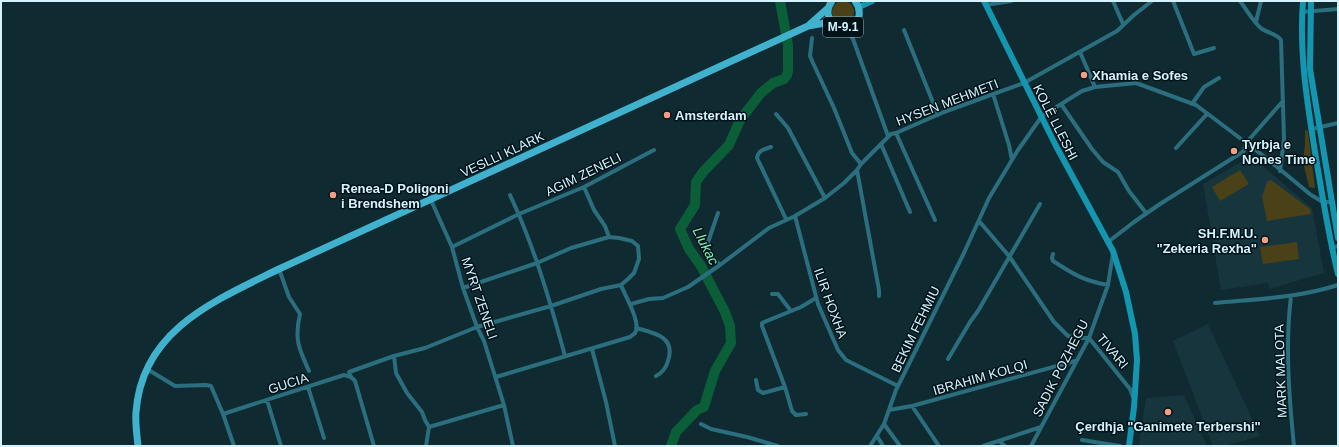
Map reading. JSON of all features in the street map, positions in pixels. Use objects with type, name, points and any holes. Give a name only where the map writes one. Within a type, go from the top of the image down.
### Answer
[{"type":"main road","points":[[857,4],[872,1]]},
{"type":"main road","points":[[1303,1],[1303,67],[1323,202],[1335,247],[1338,274]]},
{"type":"main road","points":[[1311,1],[1310,69],[1338,238]]},
{"type":"main road","name":"M-9.1","points":[[830,3],[829,17],[834,24],[844,27],[853,24],[858,16],[857,4]]},
{"type":"main road","name":"VESLLI KLARK","points":[[808,26],[830,3]]},
{"type":"main road","name":"KOLË LLESHI","points":[[985,3],[1056,146],[1113,250],[1126,292],[1135,334],[1138,360],[1134,406]]},
{"type":"main road","name":"VESLLI KLARK","points":[[138,446],[136,413],[139,390],[146,369],[162,343],[195,314],[218,299],[808,26],[825,23],[834,24]]},
{"type":"main road","name":"TIVARI","points":[[1129,446],[1134,406]]},
{"type":"street","points":[[985,3],[1011,1]]},
{"type":"street","points":[[1112,1],[1123,24]]},
{"type":"street","name":"HYSEN MEHMETI","points":[[631,304],[649,298],[663,298],[688,287],[769,228],[795,216],[825,198],[844,184],[861,164],[891,134],[1024,83],[1117,31],[1123,24],[1152,1]]},
{"type":"street","points":[[1173,1],[1194,54],[1214,48]]},
{"type":"street","points":[[1240,1],[1263,29],[1279,37],[1281,40],[1284,139],[1280,171]]},
{"type":"street","points":[[1256,22],[1260,1]]},
{"type":"street","points":[[1302,12],[1338,10]]},
{"type":"street","points":[[853,24],[853,39]]},
{"type":"street","points":[[844,27],[853,39],[888,136]]},
{"type":"street","points":[[904,30],[938,115]]},
{"type":"street","points":[[812,38],[810,56],[852,152],[861,164]]},
{"type":"street","points":[[1080,52],[1095,87]]},
{"type":"street","points":[[1192,104],[1204,87],[1219,78]]},
{"type":"street","points":[[1042,116],[1082,91],[1095,87],[1136,83],[1192,104],[1246,143],[1311,195],[1323,202],[1331,202]]},
{"type":"street","points":[[993,94],[1009,145],[1012,160]]},
{"type":"street","points":[[1108,242],[1146,214],[1244,151],[1246,143],[1283,101]]},
{"type":"street","points":[[1062,104],[1092,149],[1103,162],[1118,172],[1129,191],[1146,214]]},
{"type":"street","points":[[776,114],[788,128],[825,198]]},
{"type":"street","points":[[1176,148],[1207,114]]},
{"type":"street","name":"BEKIM FEHMIU","points":[[870,446],[884,424],[898,386],[989,198],[1012,160],[1042,116]]},
{"type":"street","points":[[1312,129],[1338,123]]},
{"type":"street","points":[[896,133],[935,220]]},
{"type":"street","points":[[881,144],[910,212]]},
{"type":"street","points":[[771,147],[761,151],[757,158],[786,219]]},
{"type":"street","name":"AGIM ZENELI","points":[[452,247],[519,214],[584,187],[654,150]]},
{"type":"street","points":[[857,170],[879,296]]},
{"type":"street","points":[[584,187],[594,210],[602,220],[609,237]]},
{"type":"street","points":[[510,195],[519,214],[537,263],[565,356]]},
{"type":"street","name":"MYRT ZENELI","points":[[431,200],[452,247],[463,288],[496,377],[513,446]]},
{"type":"street","points":[[948,359],[978,311],[1040,204]]},
{"type":"street","points":[[718,213],[706,248],[707,252],[720,265]]},
{"type":"street","name":"ILIR HOXHA","points":[[795,216],[816,298],[838,350],[846,360],[898,386]]},
{"type":"street","name":"TIVARI","points":[[979,221],[1010,256],[1054,322],[1068,336],[1089,338],[1130,389],[1134,406]]},
{"type":"street","points":[[374,446],[355,381],[349,372],[394,356],[425,348],[477,327],[621,284],[634,273],[639,259],[638,246],[632,241],[609,237],[571,248],[537,263],[463,288]]},
{"type":"street","name":"SADIK POZHEGU","points":[[1031,446],[1089,338],[1108,285],[1113,250]]},
{"type":"street","points":[[1053,254],[1053,260],[1078,277],[1091,282],[1108,285]]},
{"type":"street","points":[[279,270],[289,297],[300,314],[296,335],[299,350],[309,371]]},
{"type":"street","points":[[496,377],[630,337],[635,333],[636,328],[631,304],[621,284]]},
{"type":"street","points":[[1215,303],[1291,296],[1322,290],[1338,285]]},
{"type":"street","points":[[772,294],[778,294],[791,311]]},
{"type":"street","name":"MARK MALOTA","points":[[1291,296],[1288,323],[1288,356],[1294,446]]},
{"type":"street","points":[[806,414],[796,415],[792,411],[785,387],[762,326],[763,322],[801,307],[816,298]]},
{"type":"street","points":[[636,328],[663,338],[668,343],[670,352],[667,363],[662,373],[656,376]]},
{"type":"street","points":[[592,349],[606,402],[615,446]]},
{"type":"street","points":[[394,356],[396,373],[407,393],[422,412],[429,427],[426,446]]},
{"type":"street","name":"IBRAHIM KOLQI","points":[[889,410],[912,406],[1076,361]]},
{"type":"street","points":[[146,369],[175,386],[206,384],[211,386],[234,446]]},
{"type":"street","name":"GUCIA","points":[[223,414],[344,376],[351,377]]},
{"type":"street","points":[[756,380],[758,390],[763,393],[785,387]]},
{"type":"street","points":[[308,387],[324,438]]},
{"type":"street","points":[[267,400],[281,446]]},
{"type":"street","points":[[429,427],[504,405]]},
{"type":"street","points":[[912,406],[939,446]]},
{"type":"street","points":[[701,424],[711,429],[778,446]]},
{"type":"street","points":[[884,424],[900,446]]},
{"type":"street","points":[[983,446],[1040,427]]},
{"type":"street","points":[[876,436],[883,446]]},
{"type":"street","points":[[1082,440],[1120,446]]},
{"type":"street","points":[[999,441],[1005,446]]},
{"type":"shaded area","points":[[839,1],[847,1],[854,8],[854,16],[847,23],[839,23],[832,16],[832,8]]},
{"type":"shaded area","points":[[1305,130],[1308,131],[1315,188],[1309,187],[1303,162]]},
{"type":"shaded area","name":"SH.F.M.U. \"Zekeria Rexha\"","points":[[1251,156],[1312,208],[1324,273],[1269,289],[1268,283],[1221,290],[1203,184]]},
{"type":"shaded area","points":[[1240,170],[1249,184],[1220,201],[1212,187]]},
{"type":"shaded area","points":[[1271,180],[1310,209],[1311,214],[1267,221],[1262,197],[1267,182]]},
{"type":"shaded area","points":[[1297,242],[1299,259],[1263,264],[1260,247]]},
{"type":"shaded area","points":[[1208,324],[1260,436],[1225,446],[1213,446],[1173,341]]},
{"type":"shaded area","name":"Çerdhja \"Ganimete Terbershi\"","points":[[1184,395],[1207,446],[1139,445],[1146,398]]},
{"type":"waterway","name":"Llukac","points":[[671,446],[676,432],[697,410],[704,407],[715,371],[731,343],[730,326],[725,312],[701,266],[689,249],[680,229],[695,205],[696,182],[703,172],[729,145],[740,120],[761,93],[773,83],[784,79],[787,75],[788,45],[780,1]]},
{"type":"place","name":"Xhamia e Sofes","points":[[1084,75]]},
{"type":"place","name":"Amsterdam","points":[[667,115]]},
{"type":"place","name":"Tyrbja e Nones Time","points":[[1234,151]]},
{"type":"place","name":"Renea-D Poligoni i Brendshem","points":[[333,195]]},
{"type":"place","name":"SH.F.M.U. \"Zekeria Rexha\"","points":[[1265,240]]},
{"type":"place","name":"Çerdhja \"Ganimete Terbershi\"","points":[[1168,412]]}]
